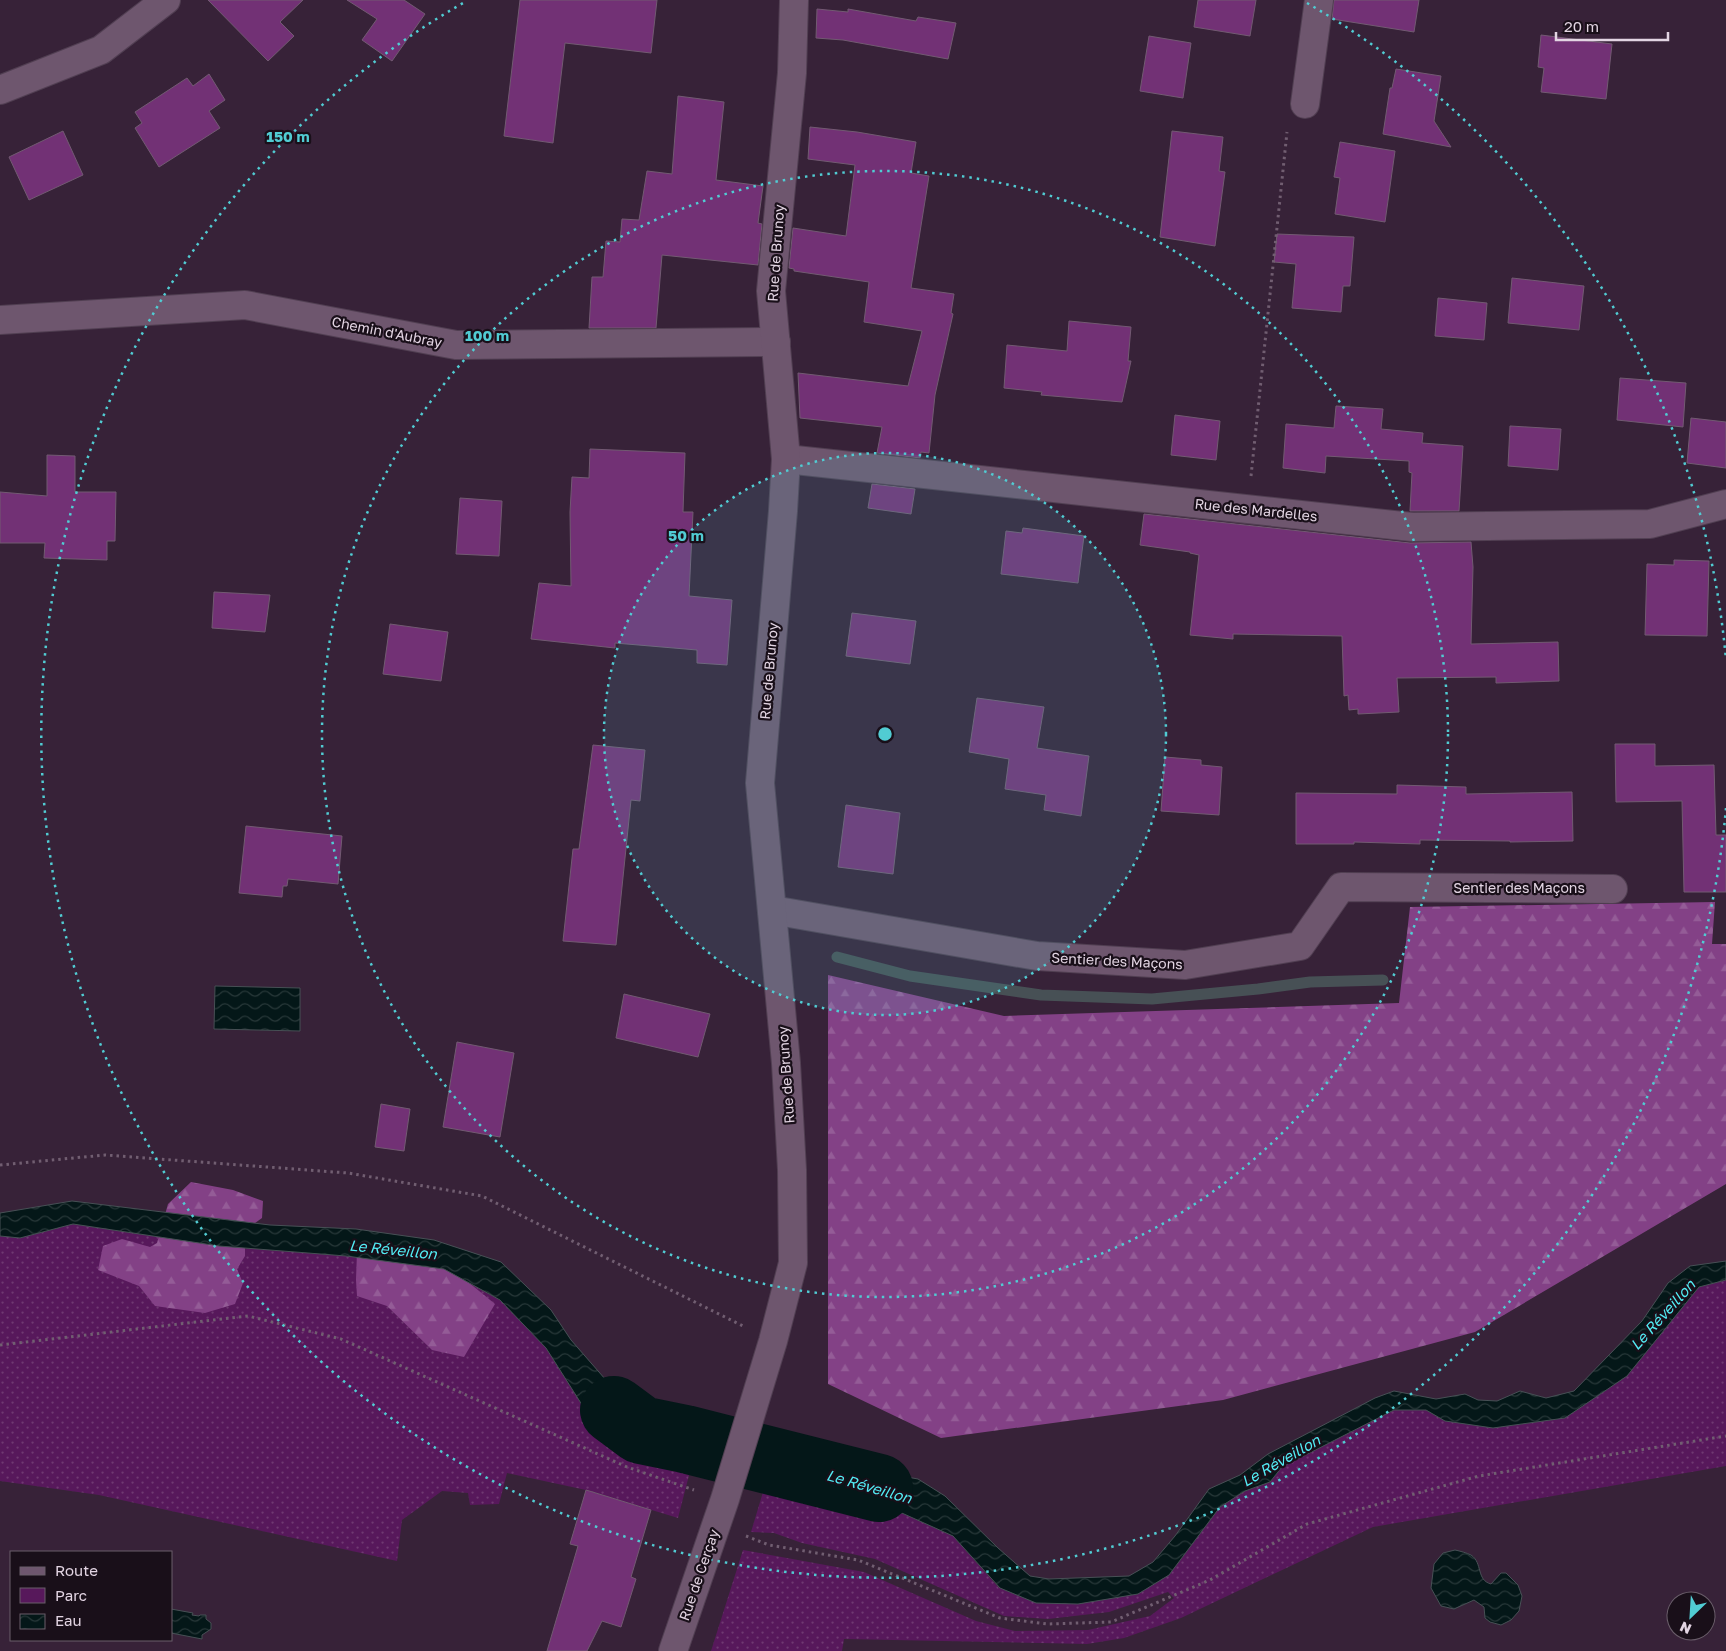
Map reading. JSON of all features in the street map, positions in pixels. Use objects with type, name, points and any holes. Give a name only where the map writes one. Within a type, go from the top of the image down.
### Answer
[{"type":"street","points":[[0,90],[101,50],[166,0]]},
{"type":"street","name":"Rue de Brunoy","points":[[725,1499],[773,1341],[793,1263],[792,1161],[786,1063],[760,783],[786,459],[771,291],[792,73],[794,0]]},
{"type":"street","points":[[1305,104],[1319,0]]},
{"type":"street","name":"Chemin d'Aubray","points":[[0,320],[245,305],[456,345],[776,342]]},
{"type":"street","name":"Rue des Mardelles","points":[[786,459],[1412,527],[1650,524],[1726,504]]},
{"type":"street","name":"Sentier des Maçons","points":[[772,910],[1037,956],[1186,965],[1300,946],[1341,887],[1613,889]]},
{"type":"street","name":"Rue de Cerçay","points":[[674,1651],[725,1499]]},
{"type":"path","points":[[1248,509],[1288,123],[1305,104]]},
{"type":"path","points":[[0,1165],[105,1154],[348,1172],[482,1196],[773,1341]]},
{"type":"path","points":[[0,1345],[248,1316],[341,1339],[626,1467],[697,1492]]},
{"type":"path","points":[[744,1534],[770,1544],[858,1560],[1000,1618],[1047,1624],[1111,1622],[1210,1580],[1307,1524],[1479,1476],[1726,1436]]},
{"type":"green space","points":[[1715,902],[1712,944],[1726,944],[1726,1184],[1475,1332],[1223,1400],[941,1438],[828,1384],[828,975],[1004,1016],[1399,1003],[1410,907]]},
{"type":"green space","points":[[191,1182],[233,1190],[263,1201],[262,1218],[245,1230],[245,1256],[237,1269],[243,1283],[235,1304],[205,1313],[155,1306],[139,1286],[98,1270],[103,1246],[122,1239],[150,1247],[157,1243],[168,1204]]},
{"type":"green space","points":[[73,1224],[219,1246],[346,1256],[444,1269],[500,1300],[546,1348],[584,1408],[674,1453],[696,1448],[678,1518],[586,1490],[507,1473],[499,1504],[470,1505],[468,1493],[442,1491],[402,1520],[397,1561],[99,1495],[0,1481],[0,1236],[20,1238]]},
{"type":"green space","points":[[418,1241],[495,1304],[464,1357],[432,1350],[387,1306],[357,1296],[357,1252]]},
{"type":"green space","points":[[1726,1280],[1726,1466],[1373,1527],[1181,1618],[1124,1638],[1087,1644],[844,1639],[842,1651],[711,1651],[743,1550],[864,1572],[976,1621],[1015,1631],[1088,1630],[1150,1616],[1174,1598],[1168,1592],[1109,1612],[1048,1619],[1004,1616],[875,1559],[802,1543],[774,1533],[751,1532],[766,1482],[779,1486],[784,1476],[884,1505],[953,1536],[999,1588],[1169,1575],[1220,1507],[1245,1491],[1270,1482],[1282,1467],[1394,1410],[1426,1410],[1445,1421],[1565,1417],[1699,1287]]},
{"type":"water","points":[[215,986],[300,988],[300,1031],[214,1029]]},
{"type":"water","points":[[72,1201],[270,1225],[356,1229],[434,1240],[501,1262],[551,1310],[571,1340],[633,1411],[652,1424],[673,1425],[700,1434],[696,1448],[674,1453],[638,1444],[584,1408],[546,1348],[500,1300],[444,1269],[346,1256],[219,1246],[73,1224],[20,1238],[0,1236],[0,1213]]},
{"type":"water","points":[[1726,1261],[1726,1280],[1699,1287],[1627,1376],[1565,1418],[1493,1428],[1445,1421],[1426,1410],[1394,1410],[1282,1467],[1270,1482],[1245,1491],[1220,1507],[1169,1575],[1138,1594],[1078,1604],[1036,1603],[1000,1588],[953,1536],[884,1505],[784,1476],[791,1456],[918,1479],[945,1496],[998,1548],[1030,1576],[1049,1579],[1129,1576],[1153,1562],[1175,1536],[1209,1489],[1240,1475],[1268,1454],[1375,1398],[1394,1391],[1436,1399],[1465,1394],[1478,1400],[1497,1401],[1520,1391],[1546,1398],[1574,1391],[1642,1321],[1668,1283],[1690,1266]]},
{"type":"water","points":[[1455,1550],[1475,1558],[1481,1575],[1486,1582],[1491,1584],[1501,1573],[1506,1573],[1518,1585],[1522,1596],[1519,1611],[1511,1620],[1501,1625],[1490,1622],[1485,1618],[1484,1607],[1474,1600],[1454,1609],[1441,1606],[1431,1588],[1434,1564],[1443,1553]]},
{"type":"water","points":[[172,1609],[193,1613],[192,1615],[206,1615],[206,1619],[211,1623],[211,1629],[202,1635],[202,1639],[172,1633]]},
{"type":"building","points":[[208,0],[303,0],[280,22],[294,36],[268,61]]},
{"type":"building","points":[[347,0],[404,0],[425,14],[392,61],[362,40],[377,19]]},
{"type":"building","points":[[520,0],[657,0],[651,53],[565,43],[553,143],[504,136]]},
{"type":"building","points":[[1198,0],[1256,0],[1250,36],[1194,27]]},
{"type":"building","points":[[1334,0],[1419,0],[1414,32],[1332,19]]},
{"type":"building","points":[[817,9],[848,12],[848,9],[916,21],[918,17],[956,23],[948,59],[843,40],[816,38]]},
{"type":"building","points":[[1541,35],[1612,44],[1606,99],[1541,92],[1544,68],[1538,67]]},
{"type":"building","points":[[1149,36],[1191,43],[1183,98],[1140,91]]},
{"type":"building","points":[[1396,69],[1441,76],[1434,121],[1451,147],[1383,134],[1390,88],[1392,88]]},
{"type":"building","points":[[209,74],[225,100],[209,111],[220,128],[159,167],[135,128],[142,123],[135,112],[187,78],[193,86]]},
{"type":"building","points":[[678,96],[724,102],[716,180],[763,186],[758,223],[762,224],[758,265],[662,255],[656,328],[589,328],[592,277],[603,277],[606,241],[620,242],[622,219],[639,220],[647,171],[672,174]]},
{"type":"building","points":[[810,127],[857,132],[916,142],[911,173],[929,176],[911,288],[954,294],[951,313],[953,314],[935,395],[929,453],[921,452],[920,458],[877,453],[882,427],[800,418],[798,373],[908,386],[922,331],[864,322],[869,282],[794,271],[794,269],[789,268],[793,228],[846,236],[855,165],[808,159]]},
{"type":"building","points":[[63,131],[83,175],[29,200],[9,157]]},
{"type":"building","points":[[1172,131],[1223,137],[1219,171],[1225,172],[1215,246],[1160,237]]},
{"type":"building","points":[[1340,142],[1395,151],[1385,222],[1335,214],[1340,178],[1334,177]]},
{"type":"building","points":[[1277,234],[1354,237],[1350,286],[1343,286],[1341,312],[1292,308],[1296,264],[1274,262]]},
{"type":"building","points":[[1512,278],[1584,286],[1579,330],[1508,323]]},
{"type":"building","points":[[1438,298],[1487,303],[1484,340],[1435,336]]},
{"type":"building","points":[[1069,321],[1131,327],[1128,361],[1131,361],[1122,402],[1041,395],[1042,392],[1004,388],[1007,345],[1067,351]]},
{"type":"building","points":[[1620,378],[1686,383],[1683,427],[1617,420]]},
{"type":"building","points":[[1336,406],[1383,409],[1381,429],[1423,433],[1422,443],[1463,446],[1459,511],[1410,511],[1412,473],[1409,472],[1409,461],[1326,456],[1325,473],[1283,468],[1286,424],[1334,428]]},
{"type":"building","points":[[1175,415],[1220,421],[1216,460],[1171,455]]},
{"type":"building","points":[[1691,418],[1726,422],[1726,468],[1687,463]]},
{"type":"building","points":[[1510,426],[1561,429],[1558,470],[1508,466]]},
{"type":"building","points":[[590,449],[685,453],[683,512],[693,512],[689,596],[732,600],[727,665],[697,663],[697,650],[615,643],[615,648],[531,639],[539,583],[571,586],[570,512],[572,477],[589,478]]},
{"type":"building","points":[[47,455],[75,456],[75,492],[116,492],[115,541],[107,541],[107,560],[44,558],[45,543],[0,543],[0,492],[47,496]]},
{"type":"building","points":[[872,484],[915,489],[911,514],[868,508]]},
{"type":"building","points":[[460,498],[502,501],[499,556],[456,554]]},
{"type":"building","points":[[1144,514],[1410,543],[1471,542],[1473,567],[1471,644],[1558,642],[1559,681],[1496,683],[1496,677],[1397,678],[1399,712],[1358,714],[1358,709],[1349,710],[1348,695],[1344,696],[1342,636],[1233,634],[1233,639],[1190,635],[1199,555],[1140,545]]},
{"type":"building","points":[[1023,528],[1084,536],[1078,583],[1001,574],[1006,531],[1022,533]]},
{"type":"building","points":[[1674,560],[1709,561],[1707,636],[1645,635],[1647,564],[1674,565]]},
{"type":"building","points":[[214,592],[270,595],[265,632],[212,628]]},
{"type":"building","points":[[852,613],[916,621],[910,664],[846,656]]},
{"type":"building","points":[[390,624],[448,632],[441,681],[383,674]]},
{"type":"building","points":[[977,698],[1044,707],[1037,748],[1089,756],[1081,816],[1044,810],[1046,795],[1005,789],[1009,759],[969,752]]},
{"type":"building","points":[[1615,744],[1655,744],[1655,766],[1714,765],[1716,835],[1726,835],[1726,892],[1684,892],[1682,801],[1616,802]]},
{"type":"building","points":[[593,745],[645,750],[640,801],[631,800],[616,945],[563,941],[573,849],[579,849]]},
{"type":"building","points":[[1165,757],[1201,760],[1201,765],[1222,767],[1219,815],[1161,811]]},
{"type":"building","points":[[1397,785],[1466,787],[1466,794],[1572,792],[1573,841],[1420,840],[1420,844],[1354,842],[1354,844],[1296,844],[1296,793],[1397,794]]},
{"type":"building","points":[[846,805],[900,813],[893,874],[838,867]]},
{"type":"building","points":[[246,826],[342,836],[338,884],[288,879],[287,886],[283,886],[282,897],[239,893]]},
{"type":"building","points":[[624,994],[710,1014],[698,1057],[616,1038]]},
{"type":"building","points":[[457,1042],[514,1053],[500,1137],[443,1127]]},
{"type":"building","points":[[381,1104],[410,1109],[404,1151],[375,1147]]},
{"type":"building","points":[[586,1490],[651,1510],[631,1577],[636,1579],[621,1627],[602,1621],[587,1651],[547,1651],[578,1546],[570,1544]]},
{"type":"waterway","points":[[837,957],[910,976],[1041,995],[1152,999],[1310,982],[1383,980]]},
{"type":"waterway","name":"Le Réveillon","points":[[614,1410],[641,1430],[685,1439],[879,1488]]}]
